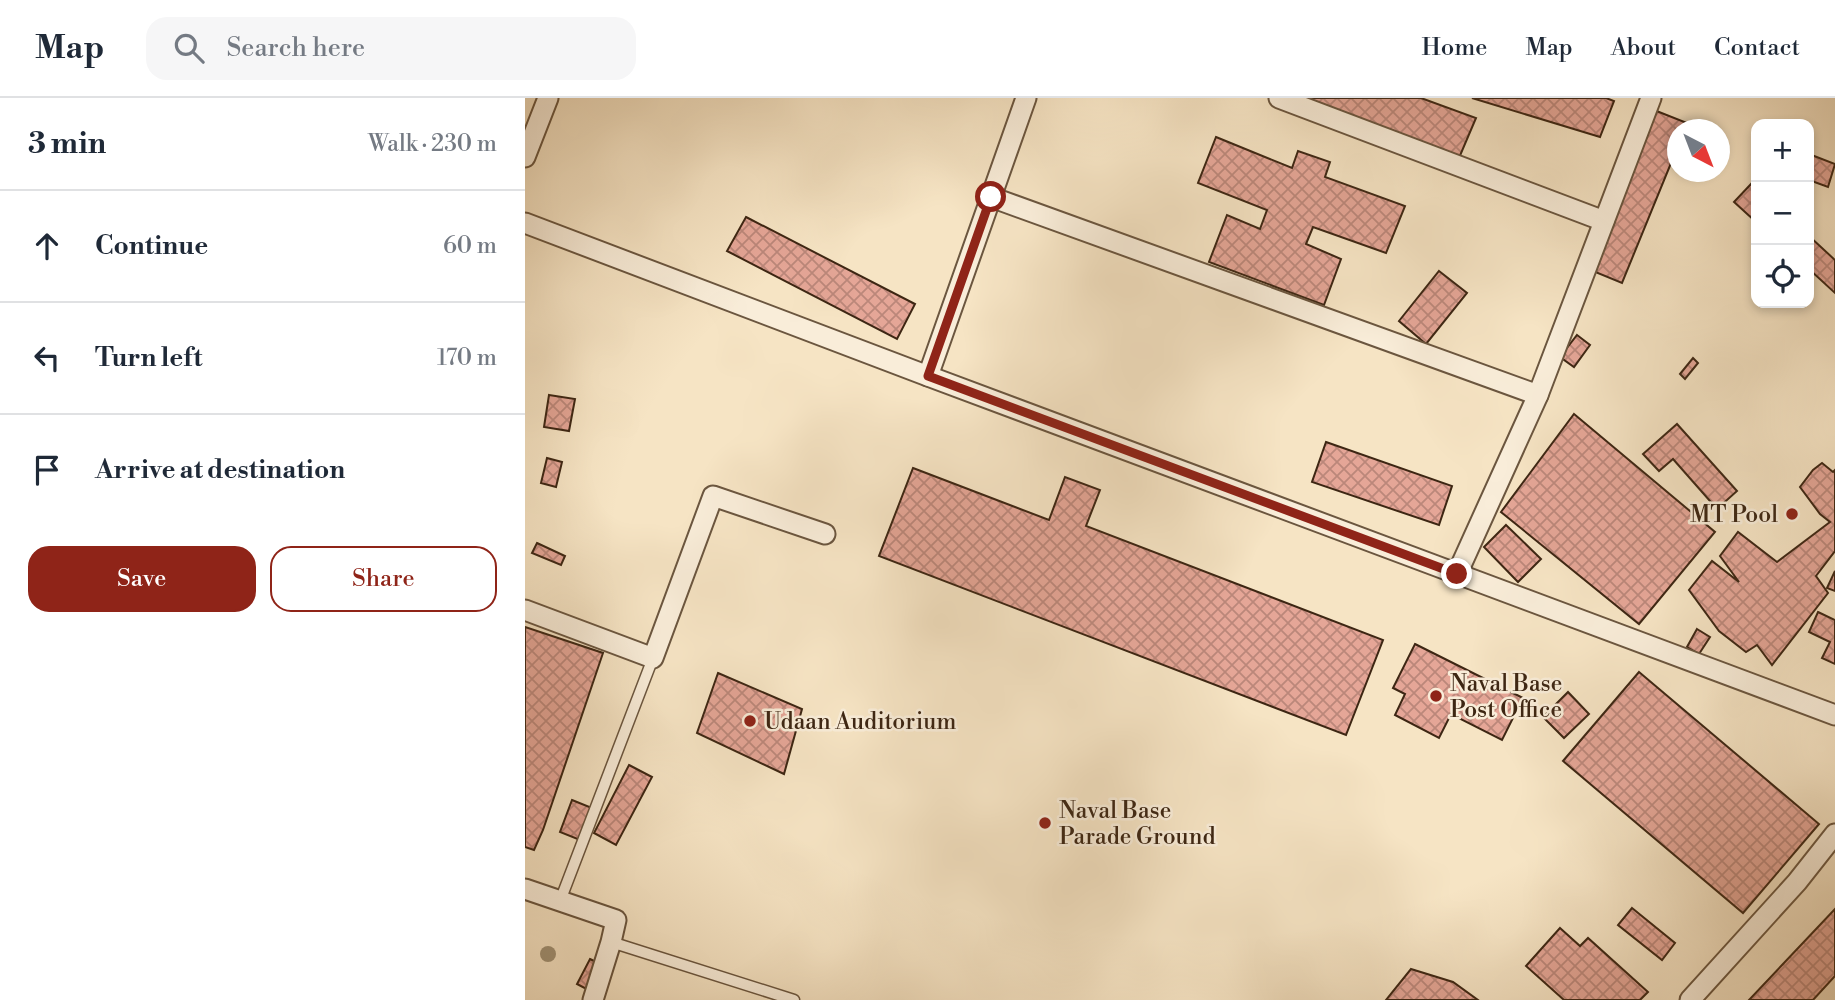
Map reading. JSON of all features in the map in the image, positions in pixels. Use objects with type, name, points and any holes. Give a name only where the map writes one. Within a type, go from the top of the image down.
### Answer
[{"type":"street","points":[[525,157],[548,98]]},
{"type":"street","points":[[928,376],[1026,98]]},
{"type":"street","points":[[1279,98],[1604,221]]},
{"type":"street","points":[[1457,574],[1538,395],[1651,98]]},
{"type":"street","points":[[991,197],[1538,395]]},
{"type":"street","points":[[525,223],[1835,715]]},
{"type":"street","points":[[525,610],[653,658],[713,496],[825,534]]},
{"type":"street","points":[[1690,1000],[1797,881],[1835,834]]},
{"type":"street","points":[[525,889],[616,920],[593,1000]]},
{"type":"lane","points":[[560,901],[653,658]]},
{"type":"lane","points":[[611,942],[794,1000]]},
{"type":"building","points":[[1296,98],[1421,98],[1476,118],[1459,158]]},
{"type":"building","points":[[1472,98],[1606,98],[1614,101],[1600,137]]},
{"type":"building","points":[[1654,110],[1677,119],[1667,119],[1667,173],[1622,283],[1588,269]]},
{"type":"building","points":[[1216,137],[1292,168],[1298,151],[1330,162],[1325,177],[1405,206],[1386,253],[1313,227],[1306,244],[1341,259],[1324,305],[1209,262],[1227,215],[1260,229],[1267,210],[1198,183]]},
{"type":"building","points":[[1814,156],[1835,164],[1828,187],[1814,182]]},
{"type":"building","points":[[1751,184],[1751,217],[1734,202]]},
{"type":"building","points":[[746,217],[915,304],[897,339],[727,251]]},
{"type":"building","points":[[1814,241],[1835,260],[1835,293],[1814,274]]},
{"type":"building","points":[[1439,271],[1467,293],[1426,344],[1399,321]]},
{"type":"building","points":[[1577,335],[1590,345],[1574,367],[1560,357]]},
{"type":"building","points":[[1693,358],[1698,363],[1685,379],[1680,374]]},
{"type":"building","points":[[549,395],[575,399],[569,431],[544,427]]},
{"type":"building","points":[[1574,414],[1715,532],[1639,624],[1501,512]]},
{"type":"building","points":[[1677,424],[1737,491],[1717,509],[1673,459],[1659,471],[1643,454]]},
{"type":"building","points":[[1326,442],[1452,486],[1439,525],[1312,482]]},
{"type":"building","points":[[547,458],[562,462],[556,487],[541,483]]},
{"type":"building","points":[[1822,463],[1833,472],[1835,470],[1835,551],[1816,576],[1828,593],[1772,665],[1757,645],[1746,652],[1719,631],[1689,590],[1712,561],[1739,582],[1720,556],[1738,532],[1777,562],[1830,522],[1820,514],[1800,487]]},
{"type":"building","points":[[913,468],[1049,520],[1065,477],[1100,490],[1086,526],[1383,640],[1346,735],[879,556]]},
{"type":"building","points":[[1506,525],[1541,559],[1518,582],[1484,547]]},
{"type":"building","points":[[537,543],[565,556],[561,565],[532,553]]},
{"type":"building","points":[[1835,571],[1835,591],[1827,588]]},
{"type":"building","points":[[1818,612],[1835,620],[1835,664],[1822,658],[1830,642],[1809,632]]},
{"type":"building","points":[[525,627],[603,653],[534,850],[525,847]]},
{"type":"building","points":[[1697,629],[1710,637],[1699,654],[1687,647]]},
{"type":"building","points":[[1415,644],[1523,698],[1502,740],[1451,714],[1439,738],[1395,715],[1405,694],[1393,688]]},
{"type":"building","points":[[1639,672],[1819,824],[1743,913],[1563,761]]},
{"type":"building","name":"Udaan Auditorium","points":[[718,673],[802,709],[784,774],[697,733]]},
{"type":"building","points":[[1568,692],[1589,714],[1564,738],[1543,717]]},
{"type":"building","points":[[629,765],[652,777],[616,845],[594,833]]},
{"type":"building","points":[[572,800],[592,808],[580,840],[560,832]]},
{"type":"building","points":[[1632,908],[1675,943],[1662,960],[1618,925]]},
{"type":"building","points":[[1835,909],[1835,976],[1813,1000],[1749,1000]]},
{"type":"building","points":[[1560,928],[1580,946],[1588,938],[1648,992],[1640,1000],[1564,1000],[1526,966]]},
{"type":"building","points":[[590,959],[608,968],[594,993],[577,984]]},
{"type":"building","points":[[1411,969],[1453,982],[1478,1000],[1386,1000]]},
{"type":"place","name":"MT Pool","points":[[1792,514]]},
{"type":"place","name":"Naval Base Post Office","points":[[1436,696]]},
{"type":"place","name":"Udaan Auditorium","points":[[750,721]]},
{"type":"place","name":"Naval Base Parade Ground","points":[[1045,823]]},
{"type":"route","points":[[991,197],[928,376],[1457,574]]}]
